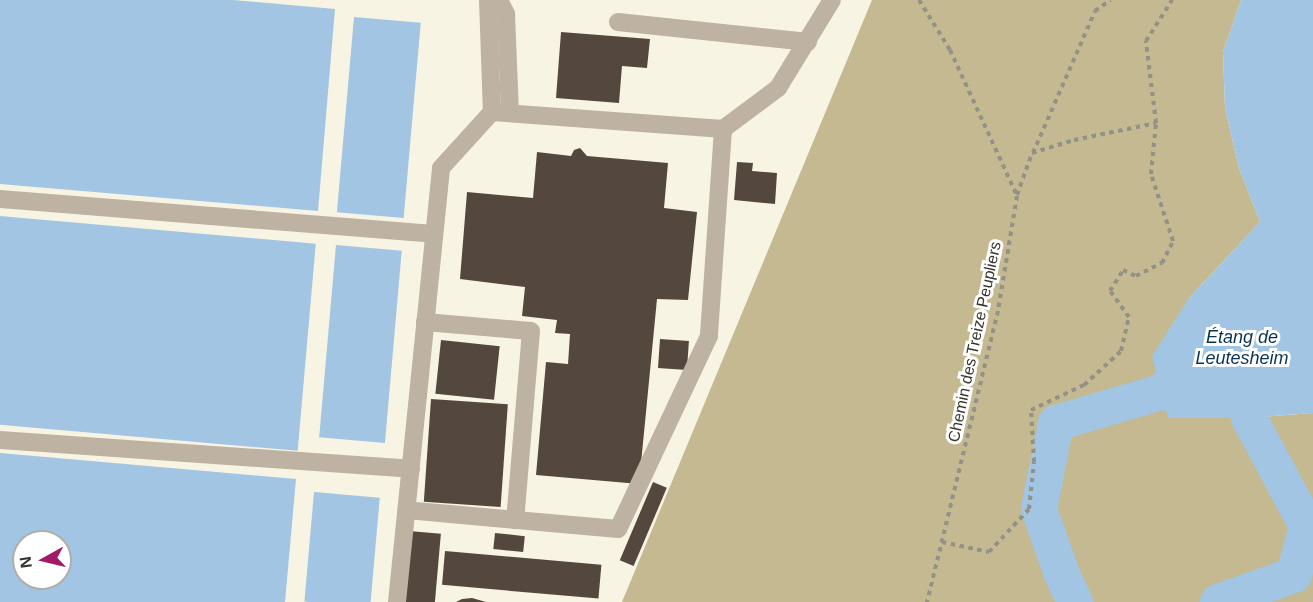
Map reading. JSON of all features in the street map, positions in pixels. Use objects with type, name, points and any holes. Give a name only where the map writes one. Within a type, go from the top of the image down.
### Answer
[{"type":"lane","points":[[488,0],[501,113]]},
{"type":"lane","points":[[397,602],[441,168],[501,113],[506,14],[499,0]]},
{"type":"lane","points":[[501,113],[723,129],[778,88],[832,0]]},
{"type":"lane","points":[[618,22],[808,42]]},
{"type":"lane","points":[[407,510],[618,529],[709,336],[723,129]]},
{"type":"lane","points":[[0,199],[434,234]]},
{"type":"lane","points":[[425,322],[531,331],[515,520]]},
{"type":"lane","points":[[0,440],[411,469]]},
{"type":"path","points":[[919,0],[950,50],[1017,196]]},
{"type":"path","name":"Chemin des Treize Peupliers","points":[[927,602],[998,311],[1017,196],[1032,153],[1095,11],[1111,0]]},
{"type":"path","points":[[942,542],[989,552],[1029,509],[1034,462],[1031,410],[1084,385],[1121,351],[1129,317],[1110,291],[1123,270],[1136,276],[1162,263],[1173,241],[1151,174],[1156,123],[1146,41],[1172,0]]},
{"type":"path","points":[[1032,153],[1074,140],[1156,123]]},
{"type":"shaded area","points":[[872,0],[1241,0],[1223,52],[1225,108],[1239,168],[1260,222],[1189,298],[1169,418],[1249,418],[1313,413],[1313,602],[622,602]]},
{"type":"water","points":[[0,0],[233,0],[335,9],[318,211],[0,184]]},
{"type":"water","name":"Étang de Leutesheim","points":[[1241,0],[1313,0],[1313,413],[1249,418],[1168,418],[1152,356],[1189,298],[1260,222],[1239,168],[1225,108],[1223,52]]},
{"type":"water","points":[[354,17],[421,23],[404,218],[337,212]]},
{"type":"water","points":[[0,216],[316,244],[298,451],[0,425]]},
{"type":"water","points":[[336,245],[402,251],[385,443],[319,437]]},
{"type":"water","points":[[0,453],[296,479],[285,602],[0,602]]},
{"type":"water","points":[[314,492],[380,498],[371,602],[304,602]]},
{"type":"building","points":[[561,32],[650,39],[647,68],[622,66],[619,103],[556,98]]},
{"type":"building","points":[[580,148],[587,156],[668,163],[664,208],[697,212],[688,300],[657,299],[639,484],[536,475],[546,362],[568,364],[570,334],[555,333],[557,320],[522,316],[525,287],[460,279],[467,192],[533,198],[537,152],[571,156],[574,150]]},
{"type":"building","points":[[737,162],[753,163],[752,171],[777,173],[775,204],[734,200]]},
{"type":"building","points":[[660,339],[689,341],[687,370],[658,368]]},
{"type":"building","points":[[441,340],[500,346],[494,400],[435,394]]},
{"type":"building","points":[[431,399],[508,404],[501,507],[424,502]]},
{"type":"building","points":[[653,482],[667,488],[634,566],[620,560]]},
{"type":"building","points":[[409,531],[441,534],[435,602],[403,602]]},
{"type":"building","points":[[495,533],[525,536],[523,552],[493,549]]},
{"type":"building","points":[[445,551],[601,565],[598,599],[442,585]]},
{"type":"building","points":[[472,598],[486,602],[456,602],[462,599]]},
{"type":"waterway","points":[[1075,602],[1062,574],[1039,509],[1056,423],[1161,392],[1197,358]]},
{"type":"waterway","points":[[1218,602],[1294,575],[1307,526],[1249,418],[1258,369]]}]
